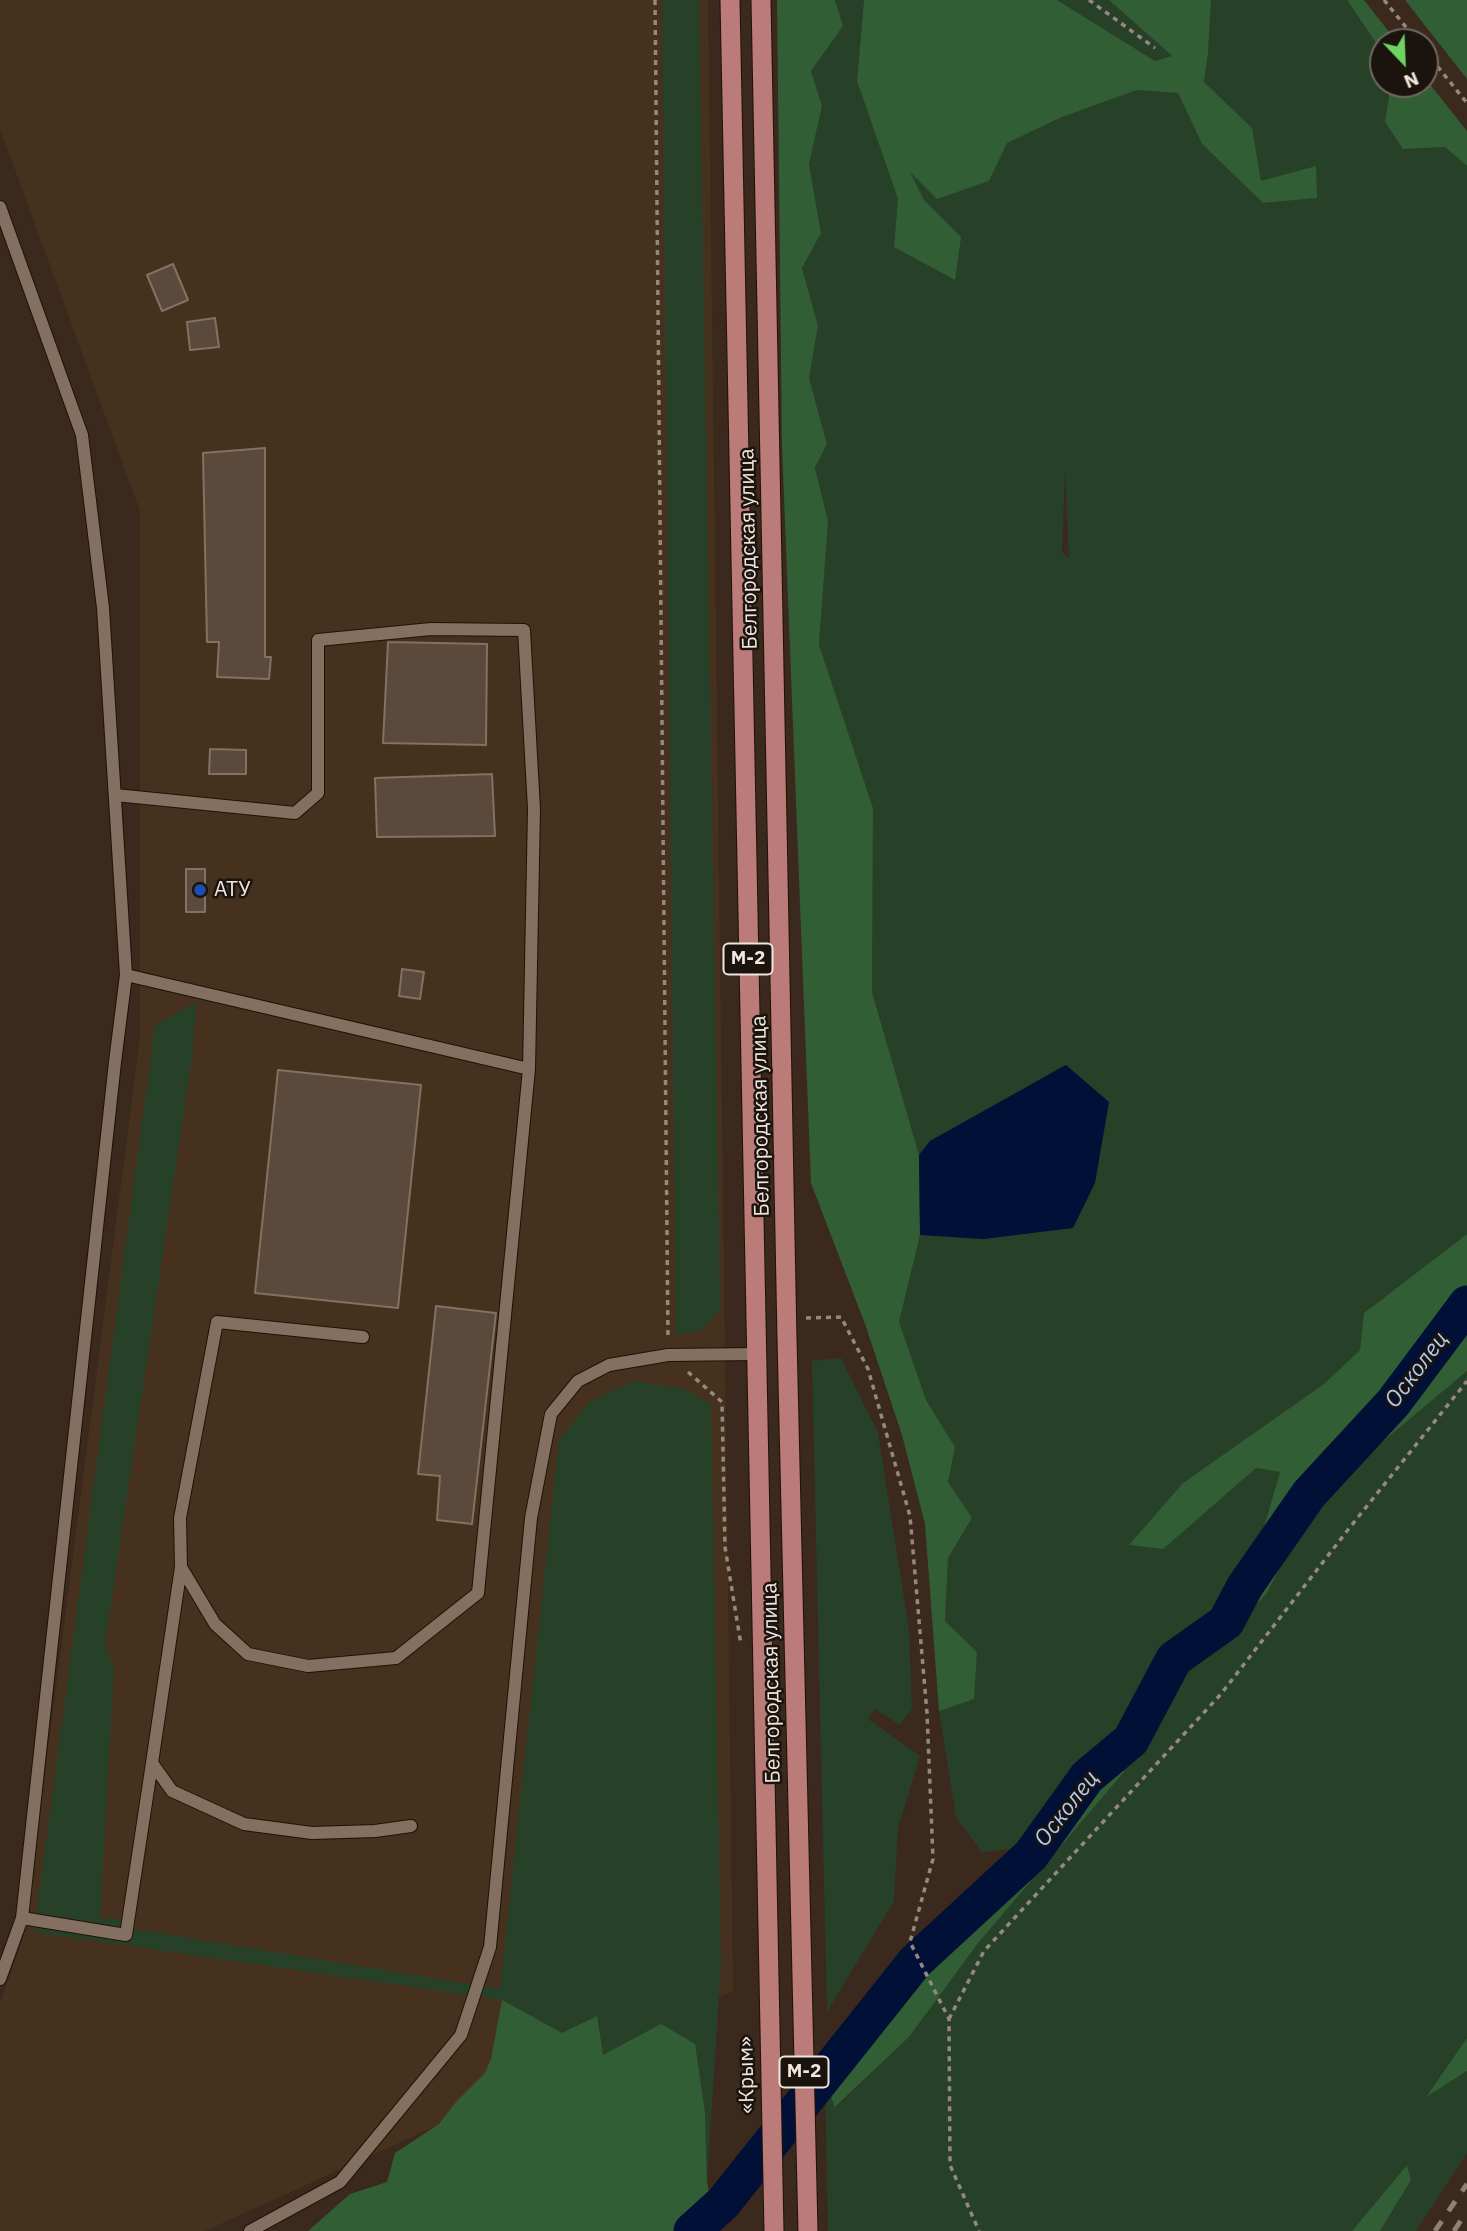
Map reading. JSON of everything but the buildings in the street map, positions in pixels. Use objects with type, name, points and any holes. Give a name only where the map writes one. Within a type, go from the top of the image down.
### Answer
[{"type":"main road","name":"Белгородская улица","points":[[730,0],[766,1918]]},
{"type":"main road","name":"Белгородская улица","points":[[761,0],[808,2231]]},
{"type":"main road","points":[[755,1353],[788,1353]]},
{"type":"main road","name":"«Крым»","points":[[766,1918],[774,2231]]},
{"type":"lane","points":[[0,207],[82,435],[103,608],[126,975],[22,1918],[0,1979]]},
{"type":"lane","points":[[115,795],[295,813],[318,793],[318,640],[431,629],[524,630],[534,809],[529,1069],[478,1593],[396,1658],[309,1666],[248,1654],[215,1624],[181,1567]]},
{"type":"lane","points":[[126,975],[529,1069]]},
{"type":"lane","points":[[22,1918],[127,1935],[181,1567],[180,1518],[217,1322],[363,1337]]},
{"type":"lane","points":[[250,2231],[340,2182],[461,2035],[490,1947],[531,1518],[551,1414],[578,1381],[609,1365],[668,1355],[755,1353]]},
{"type":"lane","points":[[152,1763],[172,1790],[244,1824],[312,1833],[375,1832],[411,1826]]},
{"type":"path","points":[[655,0],[668,1355],[722,1402],[725,1547],[741,1646]]},
{"type":"path","points":[[1089,0],[1155,48]]},
{"type":"path","points":[[1384,0],[1407,28]]},
{"type":"path","points":[[1439,68],[1467,103]]},
{"type":"path","points":[[788,1318],[841,1317],[868,1369],[910,1516],[927,1713],[933,1859],[910,1942],[949,2019],[950,2165],[979,2231]]},
{"type":"path","points":[[949,2019],[984,1951],[1221,1694],[1467,1381]]},
{"type":"shaded area","points":[[0,0],[708,0],[733,1991],[205,2231],[0,2231],[0,2003],[24,1935],[140,1037],[140,511],[0,129]]},
{"type":"green space","points":[[662,0],[699,0],[720,1310],[702,1330],[676,1336]]},
{"type":"green space","points":[[777,0],[835,0],[843,26],[811,71],[822,106],[809,164],[821,233],[802,268],[818,326],[809,378],[827,444],[815,468],[828,521],[819,645],[873,808],[872,992],[919,1155],[920,1235],[899,1322],[926,1400],[955,1447],[948,1482],[972,1518],[948,1558],[945,1621],[977,1652],[974,1699],[939,1711],[925,1524],[902,1435],[865,1324],[811,1183],[782,446]]},
{"type":"green space","points":[[835,0],[864,0],[857,81],[898,199],[894,247],[961,237],[924,200],[908,169],[937,198],[989,181],[1007,143],[1062,117],[1137,90],[1178,93],[1202,144],[1263,203],[1316,198],[1316,166],[1261,182],[1252,128],[1204,82],[1211,0],[1347,0],[1369,32],[1369,98],[1389,98],[1385,122],[1403,149],[1445,147],[1467,166],[1467,1234],[1365,1312],[1360,1350],[1324,1384],[1183,1483],[1163,1548],[1256,1468],[1280,1472],[1262,1534],[1214,1613],[1169,1647],[1125,1728],[1066,1780],[1019,1848],[982,1852],[956,1817],[939,1711],[974,1698],[977,1652],[945,1621],[948,1558],[972,1518],[948,1482],[955,1447],[926,1400],[899,1322],[920,1235],[984,1239],[1065,1065],[930,1141],[919,1155],[872,992],[873,808],[819,645],[828,521],[815,468],[827,444],[809,378],[818,326],[802,268],[821,233],[809,164],[822,106],[811,71],[843,26]],"holes":[[[1065,469],[1069,557],[1062,552]]]},
{"type":"green space","points":[[864,0],[1057,0],[1155,61],[1172,56],[1109,0],[1211,0],[1204,82],[1252,128],[1261,181],[1316,166],[1317,198],[1263,203],[1202,144],[1178,93],[1137,90],[1062,117],[1007,143],[989,181],[937,199],[910,172],[924,200],[961,237],[955,280],[894,247],[898,199],[857,81]]},
{"type":"green space","points":[[1057,0],[1109,0],[1173,57],[1155,61]]},
{"type":"green space","points":[[1347,0],[1364,0],[1386,28],[1369,28],[1369,32]]},
{"type":"green space","points":[[1405,0],[1467,0],[1467,79],[1439,43],[1439,28],[1427,28]]},
{"type":"green space","points":[[1439,96],[1467,131],[1467,166],[1445,147],[1403,149],[1385,122],[1389,98],[1439,98]]},
{"type":"green space","points":[[197,1002],[192,1056],[105,1645],[114,1669],[100,1918],[120,1919],[128,1928],[500,1989],[559,1440],[590,1401],[635,1381],[685,1389],[711,1404],[721,1965],[707,2181],[705,2113],[502,2000],[34,1932],[155,1025]]},
{"type":"green space","points":[[1467,1234],[1467,1295],[1387,1395],[1262,1534],[1280,1472],[1256,1468],[1163,1549],[1129,1545],[1183,1483],[1324,1384],[1360,1350],[1364,1313]]},
{"type":"green space","points":[[1467,1313],[1467,1371],[1368,1454],[1300,1528],[1267,1593],[1231,1631],[1232,1621],[1313,1497],[1397,1406]]},
{"type":"green space","points":[[841,1358],[878,1433],[909,1630],[912,1709],[900,1725],[875,1709],[868,1719],[920,1756],[898,1828],[894,1901],[827,2012],[812,1361]]},
{"type":"green space","points":[[1467,1371],[1467,2038],[1427,2095],[1467,2071],[1467,2153],[1416,2231],[1380,2231],[1411,2180],[1407,2165],[1352,2231],[828,2231],[825,2080],[836,2107],[909,2037],[979,1942],[1124,1772],[1129,1752],[1177,1665],[1231,1631],[1267,1593],[1300,1528],[1368,1454]]},
{"type":"green space","points":[[1129,1752],[1124,1772],[979,1942],[909,2037],[835,2107],[825,2080],[836,2070],[919,1965],[1035,1857],[1091,1779]]},
{"type":"green space","points":[[502,2000],[562,2033],[597,2016],[603,2055],[661,2024],[695,2044],[705,2113],[707,2181],[715,2231],[308,2231],[350,2194],[387,2182],[395,2153],[439,2124],[456,2102],[485,2073],[491,2059]]},
{"type":"green space","points":[[1467,2038],[1467,2071],[1426,2097]]},
{"type":"green space","points":[[1407,2165],[1411,2180],[1380,2231],[1352,2231]]},
{"type":"water","points":[[1066,1065],[1109,1102],[1095,1183],[1073,1228],[984,1239],[920,1235],[919,1155],[930,1141]]},
{"type":"waterway","name":"Осколец","points":[[692,2231],[723,2203],[915,1962],[1031,1855],[1087,1777],[1131,1740],[1174,1659],[1226,1622],[1245,1586],[1309,1494],[1393,1403],[1467,1304]]},
{"type":"railway","points":[[1435,2231],[1467,2184]]},
{"type":"railway","points":[[1454,2231],[1467,2211]]},
{"type":"place","name":"АТУ","points":[[200,890]]}]
